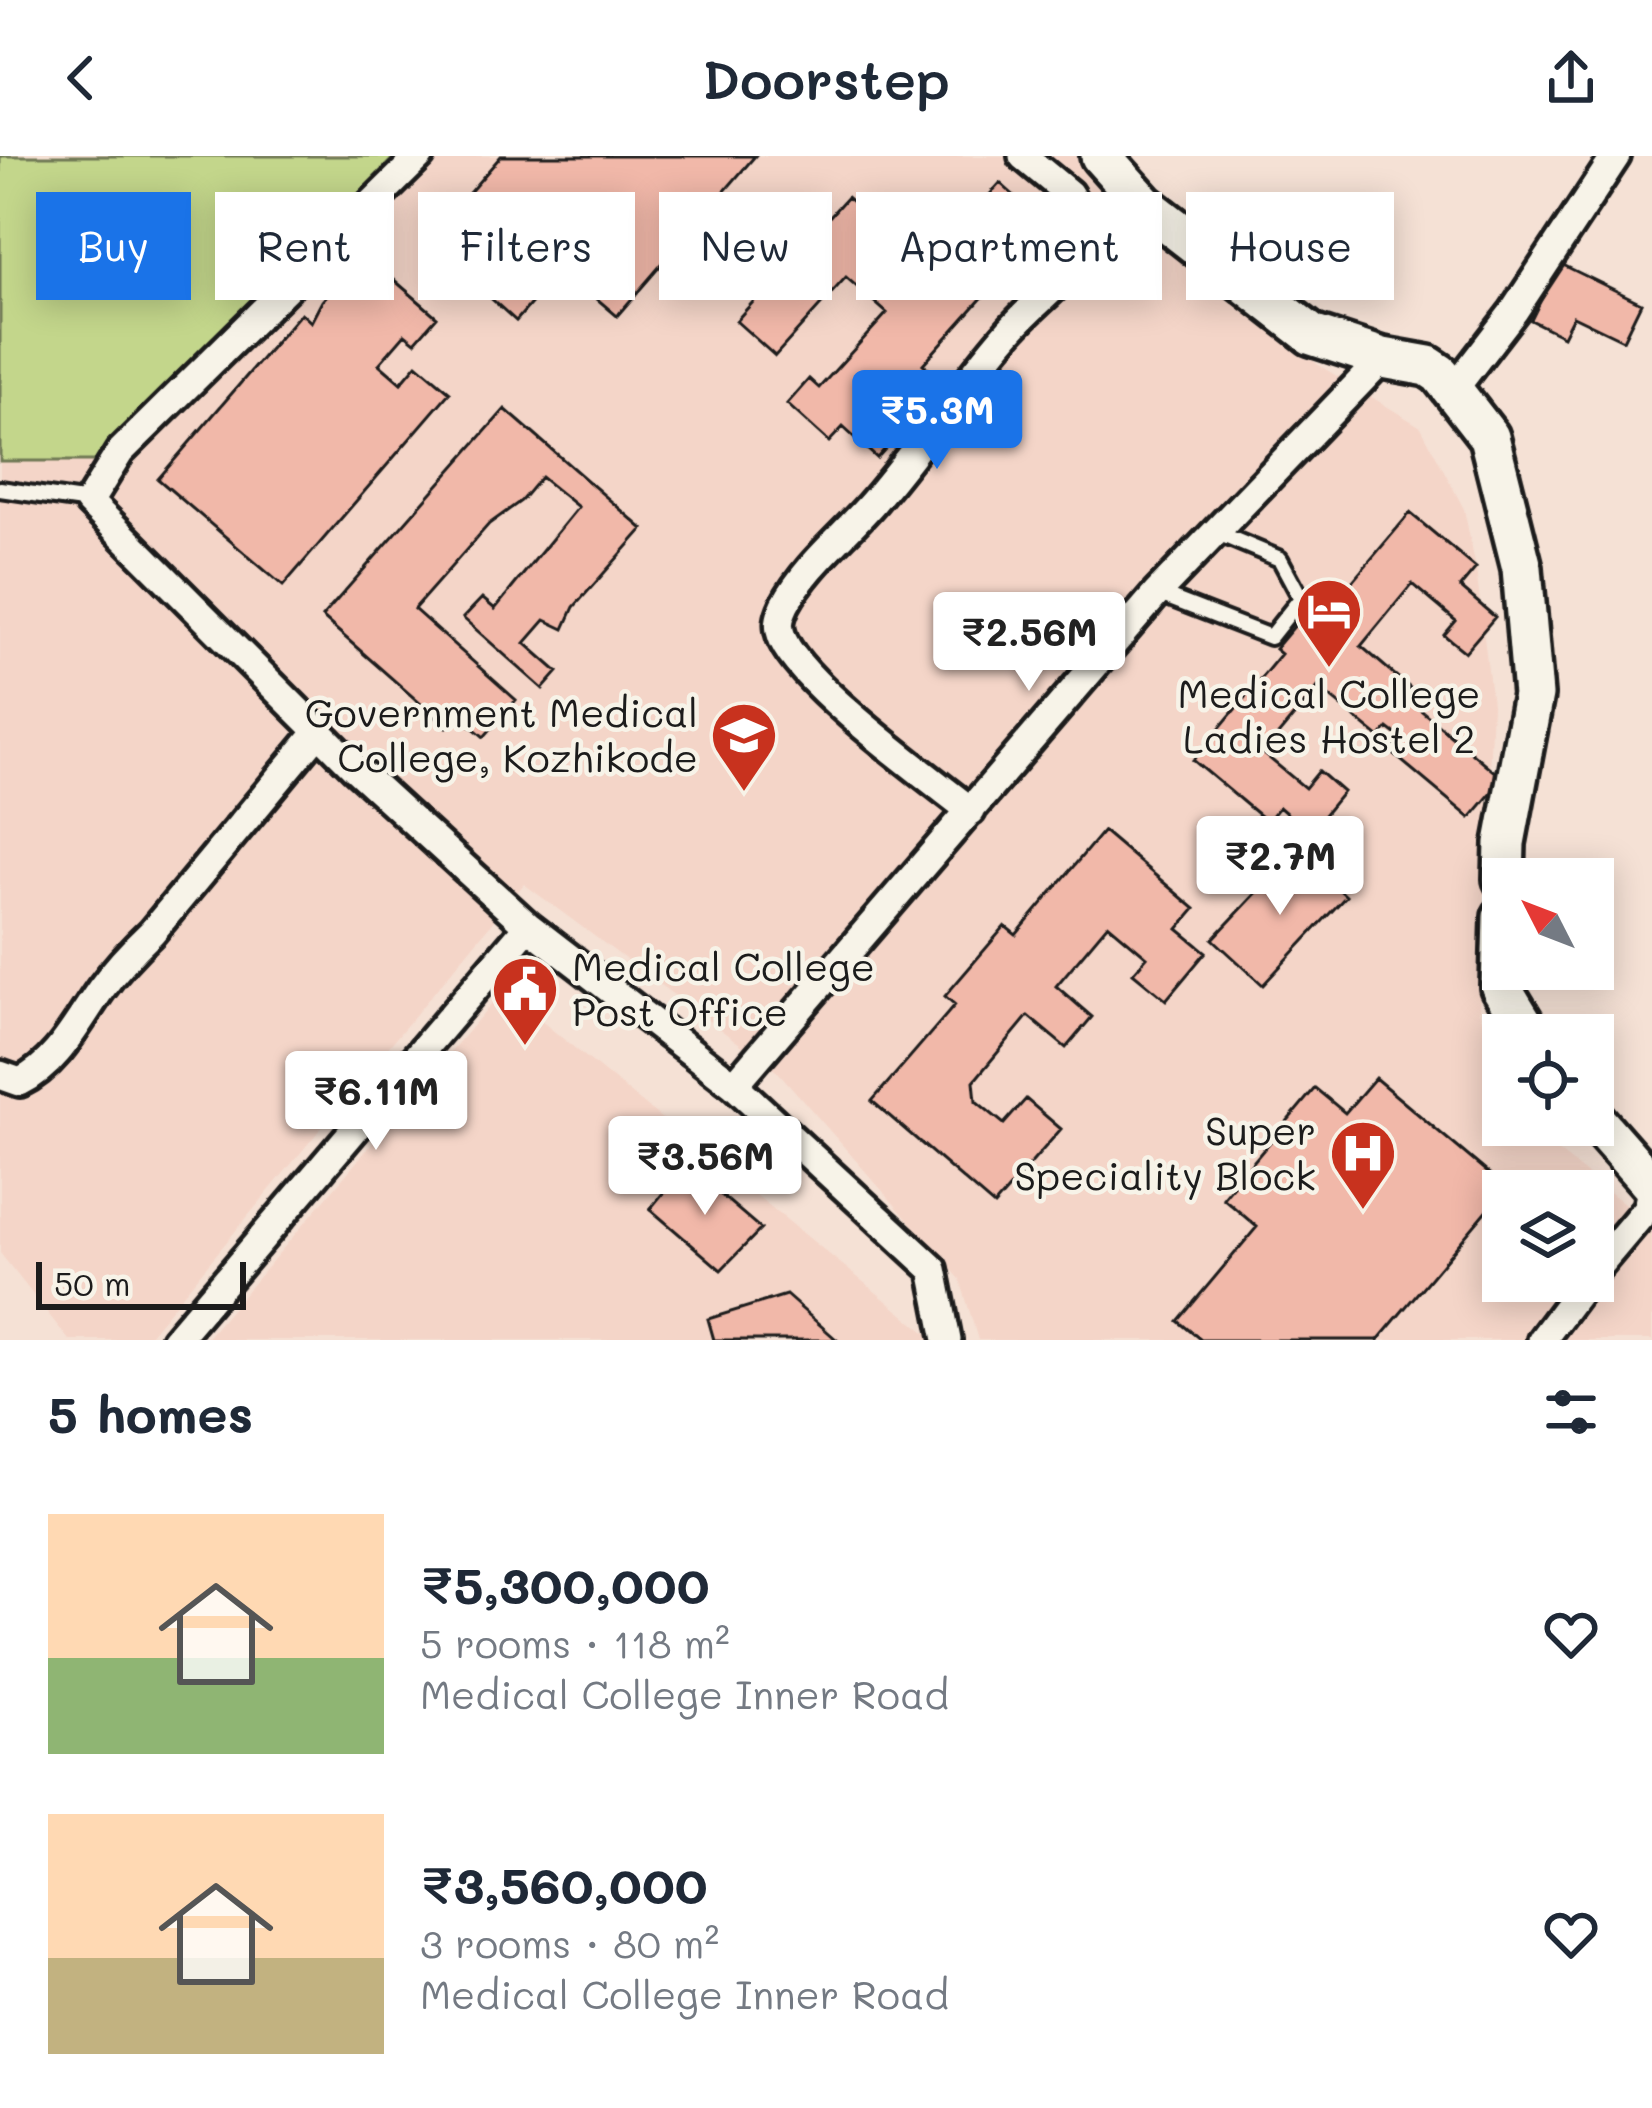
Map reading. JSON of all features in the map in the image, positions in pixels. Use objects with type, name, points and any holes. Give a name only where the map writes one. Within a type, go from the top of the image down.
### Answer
[{"type":"main road","points":[[1101,156],[1145,205],[1312,335],[1383,358],[1428,366],[1454,389],[1489,437],[1522,568],[1532,695],[1505,858]]},
{"type":"main road","points":[[1614,1142],[1652,1185]]},
{"type":"street","points":[[420,156],[120,452],[89,502],[318,732],[528,926],[734,1085],[933,1269],[947,1340]]},
{"type":"street","points":[[971,811],[850,715],[799,663],[778,622],[826,550],[877,498],[1012,328],[1078,266],[1094,235],[1069,194],[1023,156]]},
{"type":"street","points":[[1454,389],[1514,311],[1616,156]]},
{"type":"street","points":[[734,1085],[1157,593],[1383,358]]},
{"type":"street","points":[[0,1075],[20,1082],[35,1075],[59,1051],[123,960],[152,932],[318,732]]},
{"type":"street","points":[[176,1340],[528,926]]},
{"type":"street","points":[[1614,1248],[1647,1208],[1652,1185]]},
{"type":"street","points":[[1542,1340],[1570,1302]]},
{"type":"lane","points":[[0,489],[89,502]]},
{"type":"lane","points":[[1157,593],[1270,638],[1301,598],[1280,559],[1214,531]]},
{"type":"shaded area","name":"Government Medical College, Kozhikode","points":[[0,156],[1095,156],[1133,192],[856,192],[856,300],[1162,300],[1162,219],[1186,241],[1186,300],[1249,300],[1317,364],[1421,427],[1464,509],[1492,705],[1482,858],[1482,1146],[1551,1146],[1582,1170],[1482,1170],[1482,1302],[1614,1302],[1614,1195],[1652,1225],[1652,1340],[978,1340],[960,1279],[779,1073],[524,884],[145,1340],[69,1340],[0,1253]]},
{"type":"shaded area","points":[[503,990],[935,1340],[205,1340]]},
{"type":"green space","points":[[0,156],[395,156],[360,192],[215,192],[215,300],[255,300],[98,461],[0,461]]},
{"type":"building","points":[[501,156],[755,156],[724,192],[659,192],[659,267],[635,295],[635,192],[470,192]]},
{"type":"building","points":[[847,197],[856,205],[856,286],[846,277],[832,293],[832,214]]},
{"type":"building","points":[[1559,263],[1641,303],[1623,340],[1573,316],[1563,336],[1531,320]]},
{"type":"building","points":[[394,280],[437,317],[415,342],[405,334],[379,364],[401,383],[417,364],[450,392],[283,586],[158,479],[301,313],[311,322],[322,301],[394,300]]},
{"type":"building","points":[[493,300],[534,300],[516,321]]},
{"type":"building","points":[[598,300],[631,300],[617,316]]},
{"type":"building","points":[[755,300],[825,300],[775,356],[736,321]]},
{"type":"building","points":[[872,300],[980,300],[923,364],[944,383],[877,458],[843,427],[829,442],[787,404],[809,379],[819,388],[887,313]]},
{"type":"building","points":[[505,409],[643,529],[574,607],[564,629],[545,620],[525,643],[558,672],[543,689],[463,618],[482,598],[495,609],[578,507],[541,477],[521,501],[489,524],[414,609],[516,700],[484,737],[458,715],[447,727],[322,617]]},
{"type":"building","name":"Medical College Ladies Hostel 2","points":[[1410,513],[1476,568],[1460,587],[1495,617],[1465,652],[1444,635],[1456,621],[1412,584],[1361,646],[1410,688],[1404,696],[1503,779],[1470,818],[1390,751],[1401,738],[1388,728],[1380,738],[1318,687],[1263,753],[1305,788],[1319,771],[1343,792],[1309,833],[1279,807],[1267,822],[1193,760],[1281,654],[1275,649],[1312,605],[1324,615]]},
{"type":"building","points":[[1103,831],[1195,909],[1178,929],[1206,952],[1166,1000],[1133,973],[1147,957],[1108,924],[1056,986],[1092,1017],[1066,1048],[1028,1016],[974,1081],[976,1101],[1004,1124],[1026,1099],[1061,1129],[994,1206],[872,1101],[955,1005],[945,996],[1005,926],[1016,935]]},
{"type":"building","points":[[1297,850],[1346,896],[1263,985],[1213,939]]},
{"type":"building","name":"Super Speciality Block","points":[[1375,1078],[1485,1170],[1482,1216],[1378,1340],[1201,1340],[1178,1321],[1257,1227],[1223,1198],[1315,1088],[1345,1113]]},
{"type":"building","points":[[686,1165],[761,1229],[721,1270],[650,1209]]},
{"type":"building","points":[[786,1295],[837,1340],[714,1340],[708,1319]]},
{"type":"place","name":"Medical College Ladies Hostel 2","points":[[1329,670]]},
{"type":"place","name":"Government Medical College, Kozhikode","points":[[744,794]]},
{"type":"place","name":"Medical College Post Office","points":[[525,1048]]},
{"type":"place","name":"Super Speciality Block","points":[[1363,1212]]}]
